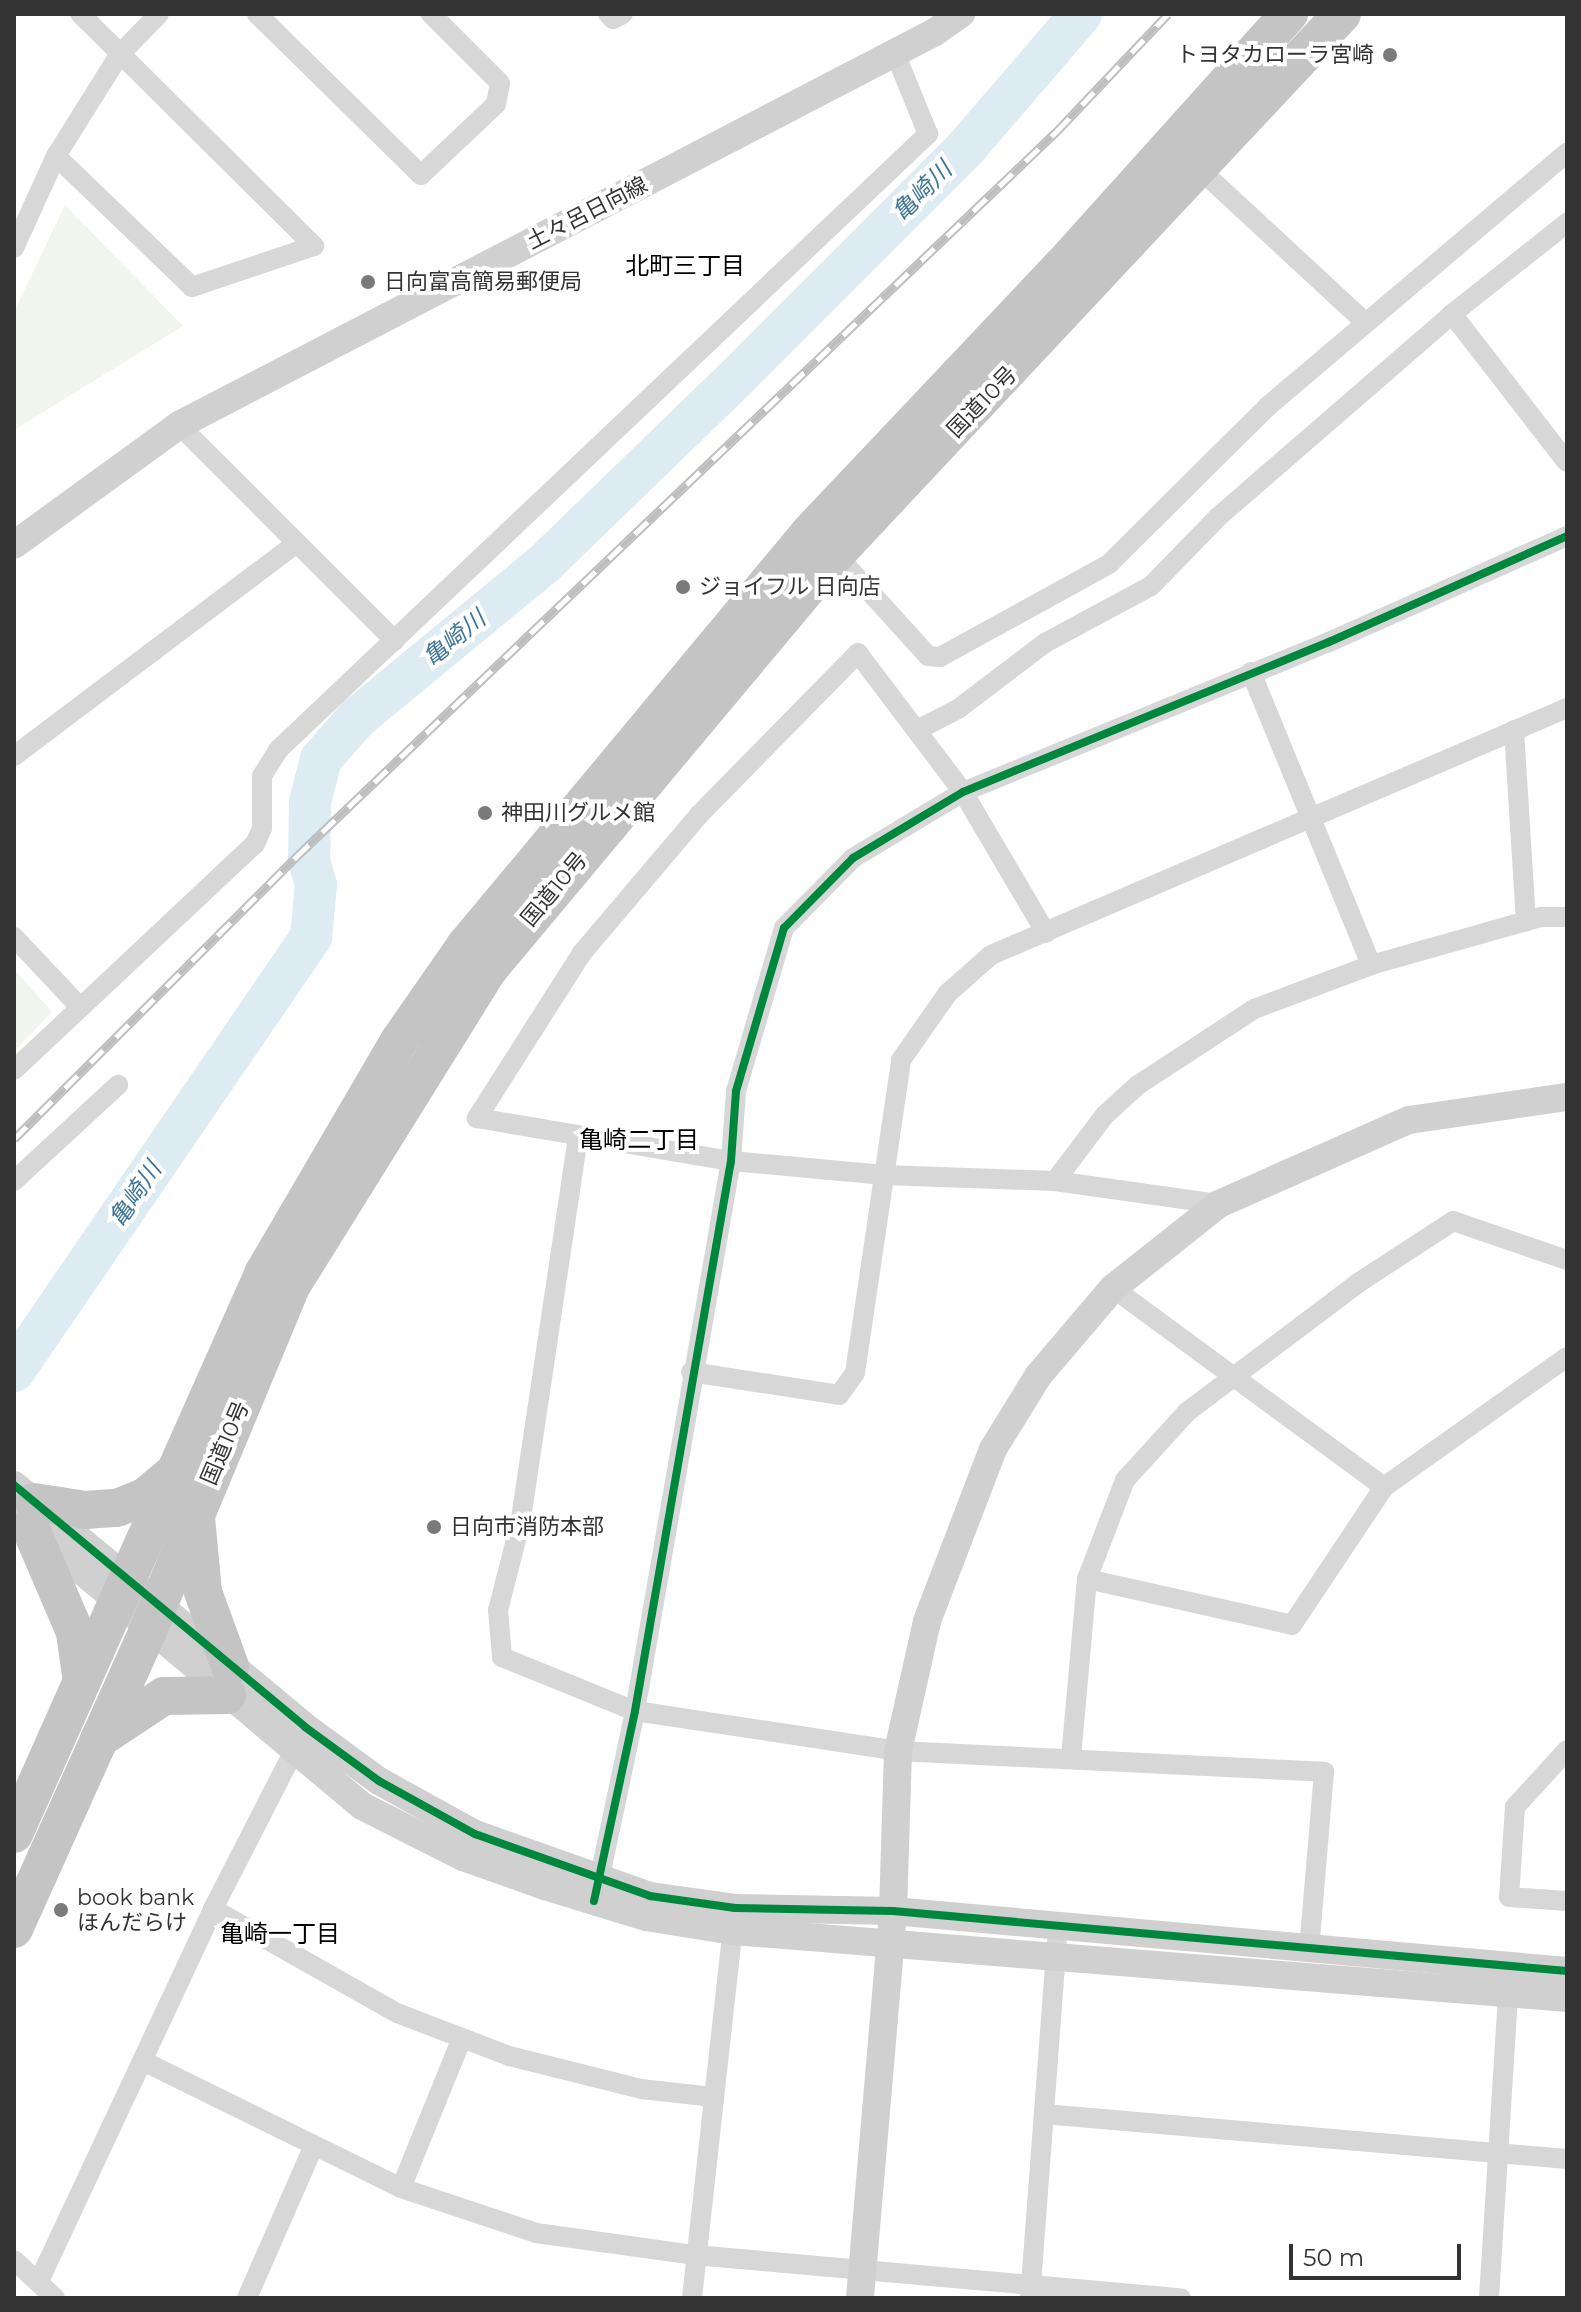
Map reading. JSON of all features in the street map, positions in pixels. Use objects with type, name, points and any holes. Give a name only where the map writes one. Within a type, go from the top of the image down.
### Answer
[{"type":"highway","name":"国道10号","points":[[14,1834],[264,1272],[399,1041],[526,869],[823,543],[1172,142],[1289,14]]},
{"type":"highway","name":"国道10号","points":[[14,1929],[99,1740],[292,1285],[430,1056],[488,970],[823,543],[1201,170],[1342,14]]},
{"type":"highway","points":[[82,1682],[75,1632],[23,1507],[117,1508],[146,1496],[174,1472]]},
{"type":"highway","points":[[99,1740],[164,1696],[228,1680],[203,1592],[195,1512]]},
{"type":"street","points":[[56,156],[192,287],[314,246],[80,14]]},
{"type":"street","points":[[14,248],[56,156],[119,55],[159,14]]},
{"type":"street","points":[[257,14],[421,175],[496,104],[500,83],[431,14]]},
{"type":"street","points":[[608,14],[613,19],[623,14]]},
{"type":"street","name":"土々呂日向線","points":[[14,545],[179,425],[895,53],[961,14]]},
{"type":"street","points":[[14,1070],[255,844],[262,828],[268,763],[928,134],[895,53]]},
{"type":"street","points":[[1172,142],[1364,321]]},
{"type":"street","points":[[823,543],[928,656],[940,657],[1109,564],[1267,407],[1364,321],[1567,153]]},
{"type":"street","points":[[919,729],[958,709],[1045,643],[1151,586],[1218,517],[1452,314],[1566,226]]},
{"type":"street","points":[[1452,314],[1567,462]]},
{"type":"street","points":[[179,425],[395,641]]},
{"type":"street","points":[[597,1890],[635,1711],[691,1372],[731,1161],[736,1091],[784,928],[853,858],[963,792],[1567,536]]},
{"type":"street","points":[[14,756],[297,543]]},
{"type":"street","points":[[1046,933],[963,792],[919,729],[858,653],[699,815],[582,953],[477,1118],[731,1161],[884,1175],[1055,1181],[1219,1204]]},
{"type":"street","points":[[1251,672],[1371,965]]},
{"type":"street","points":[[691,1372],[839,1395],[855,1373],[901,1060],[921,1027],[948,993],[991,955],[1310,815],[1567,708]]},
{"type":"street","points":[[1514,730],[1526,922]]},
{"type":"street","points":[[1055,1181],[1105,1115],[1174,1057],[1254,1009],[1371,965],[1526,922],[1567,917]]},
{"type":"street","points":[[14,937],[80,1007]]},
{"type":"street","points":[[14,1181],[118,1085]]},
{"type":"street","points":[[861,2284],[891,1942],[898,1751],[927,1621],[993,1449],[1038,1376],[1113,1288],[1219,1204],[1409,1120],[1567,1097]]},
{"type":"street","points":[[578,1137],[520,1524],[498,1610],[502,1657],[635,1711],[898,1751],[1324,1772],[1309,1949]]},
{"type":"street","points":[[1071,1758],[1087,1579],[1125,1480],[1187,1412],[1453,1221],[1567,1260]]},
{"type":"street","points":[[1113,1288],[1237,1374],[1384,1487]]},
{"type":"street","points":[[1087,1579],[1292,1625],[1384,1487],[1567,1357]]},
{"type":"street","points":[[23,1507],[300,1740],[475,1834],[597,1890],[650,1896],[734,1919],[891,1942],[1056,1955],[1509,1980],[1567,1971]]},
{"type":"street","points":[[39,2281],[145,2062],[213,1909],[300,1740]]},
{"type":"street","points":[[1567,1750],[1515,1807],[1509,1897],[1567,1901]]},
{"type":"street","points":[[213,1909],[397,2013],[462,2038],[588,2077],[713,2097]]},
{"type":"street","points":[[734,1919],[893,1911],[1058,1925],[1309,1949],[1509,1980],[1567,1998]]},
{"type":"street","points":[[692,2298],[734,1919]]},
{"type":"street","points":[[1031,2292],[1058,1925]]},
{"type":"street","points":[[1489,2298],[1509,1980]]},
{"type":"street","points":[[401,2188],[462,2038]]},
{"type":"street","points":[[145,2062],[313,2148],[401,2188],[536,2233],[695,2255],[861,2284],[1181,2298]]},
{"type":"street","points":[[1044,2114],[1567,2159]]},
{"type":"street","points":[[249,2297],[313,2148]]},
{"type":"street","points":[[14,2260],[55,2298]]},
{"type":"shaded area","points":[[65,205],[183,326],[14,430],[14,312]]},
{"type":"shaded area","points":[[14,969],[52,1012],[14,1051]]},
{"type":"waterway","name":"亀崎川","points":[[14,1371],[311,937],[316,885],[309,861],[310,802],[321,759],[357,718],[544,564],[737,377],[965,149],[1081,14]]},
{"type":"railway","points":[[14,1139],[296,857],[1057,131],[1168,14]]},
{"type":"cycle path","points":[[594,1901],[635,1711],[731,1161],[736,1091],[784,928],[853,858],[963,792],[1329,642],[1567,536]]},
{"type":"cycle path","points":[[14,1485],[305,1727],[379,1781],[475,1834],[650,1896],[735,1908],[893,1911],[1567,1971]]},
{"type":"place","name":"トヨタカローラ宮崎","points":[[1390,55]]},
{"type":"place","name":"日向富高簡易郵便局","points":[[368,282]]},
{"type":"place","name":"ジョイフル 日向店","points":[[683,587]]},
{"type":"place","name":"神田川グルメ館","points":[[485,813]]},
{"type":"place","name":"日向市消防本部","points":[[434,1527]]},
{"type":"place","name":"book bank ほんだらけ","points":[[61,1910]]},
{"type":"district","name":"北町三丁目","points":[[685,266]]},
{"type":"district","name":"亀崎二丁目","points":[[639,1140]]},
{"type":"district","name":"亀崎一丁目","points":[[280,1934]]}]
